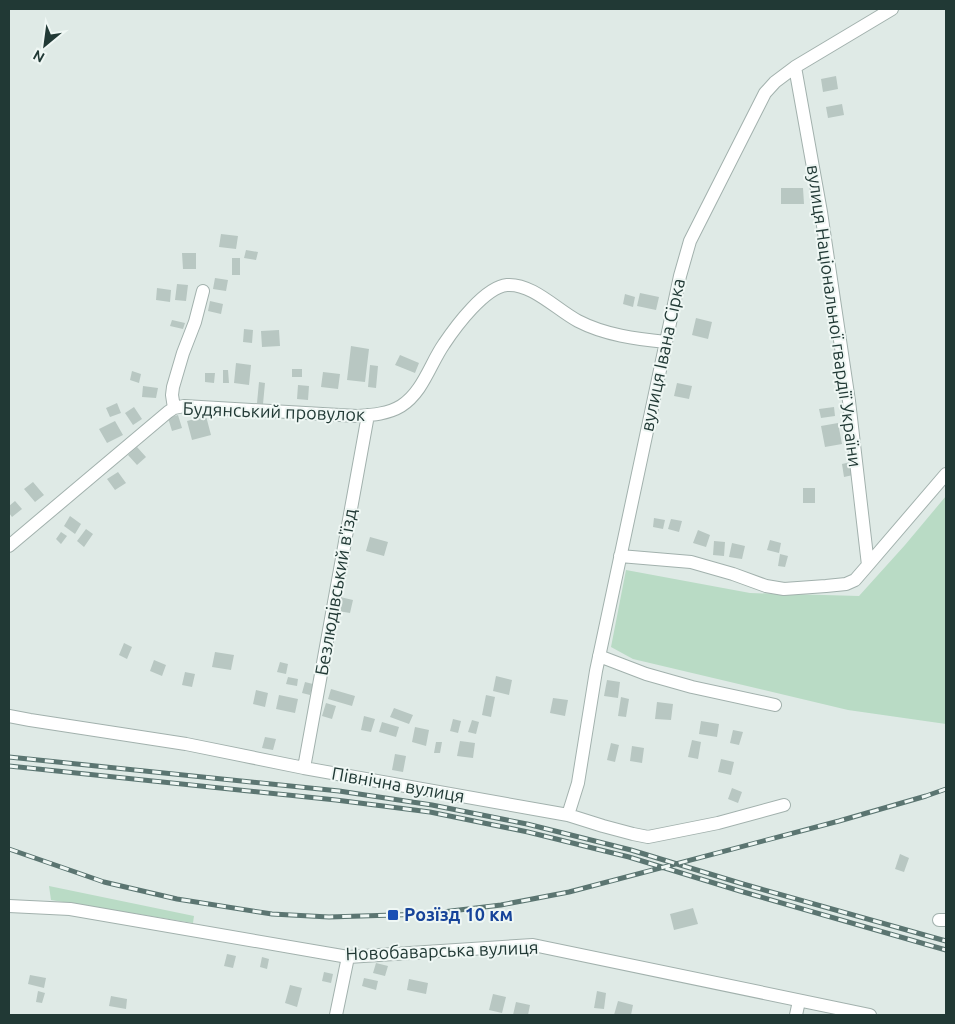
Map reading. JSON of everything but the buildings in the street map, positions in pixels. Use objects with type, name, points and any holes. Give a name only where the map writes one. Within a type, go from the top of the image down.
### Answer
[{"type":"street","name":"вулиця Івана Сірка","points":[[568,815],[578,783],[599,656],[680,276],[690,240],[765,93],[774,82],[795,67],[892,9]]},
{"type":"street","name":"вулиця Національної гвардії України","points":[[795,67],[821,212],[849,401],[868,566]]},
{"type":"street","name":"Будянський провулок","points":[[9,546],[174,408],[184,406],[357,416],[388,411],[401,406],[422,383],[444,344],[476,304],[489,292],[500,287],[508,285],[524,288],[577,320],[599,330],[629,338],[666,342]]},
{"type":"street","points":[[174,408],[173,387],[195,322],[203,291]]},
{"type":"street","name":"Безлюдівський в'їзд","points":[[304,768],[368,415]]},
{"type":"street","points":[[620,556],[691,562],[734,574],[766,586],[784,589],[846,584],[855,580],[868,566],[946,474]]},
{"type":"street","points":[[599,656],[646,674],[692,687],[775,705]]},
{"type":"street","name":"Північна вулиця","points":[[9,716],[186,744],[304,768],[568,815],[648,837],[718,823],[784,804]]},
{"type":"street","name":"Новобаварська вулиця","points":[[9,906],[70,909],[348,957],[533,945],[870,1015]]},
{"type":"street","points":[[336,1015],[348,957]]},
{"type":"street","points":[[796,1015],[799,1001]]},
{"type":"green space","points":[[946,496],[946,724],[848,710],[633,659],[611,647],[626,570],[750,593],[859,596]]},
{"type":"green space","points":[[49,886],[194,916],[193,923],[51,900]]},
{"type":"railway","points":[[9,757],[339,791],[432,805],[527,824],[631,850],[743,884],[946,941]]},
{"type":"railway","points":[[9,766],[336,800],[430,812],[528,832],[629,857],[946,950]]},
{"type":"railway","points":[[9,849],[104,882],[177,899],[272,914],[329,917],[426,914],[501,905],[569,892],[839,821],[946,789]]},
{"type":"place","name":"Розїзд 10 км","points":[[393,915]]}]
